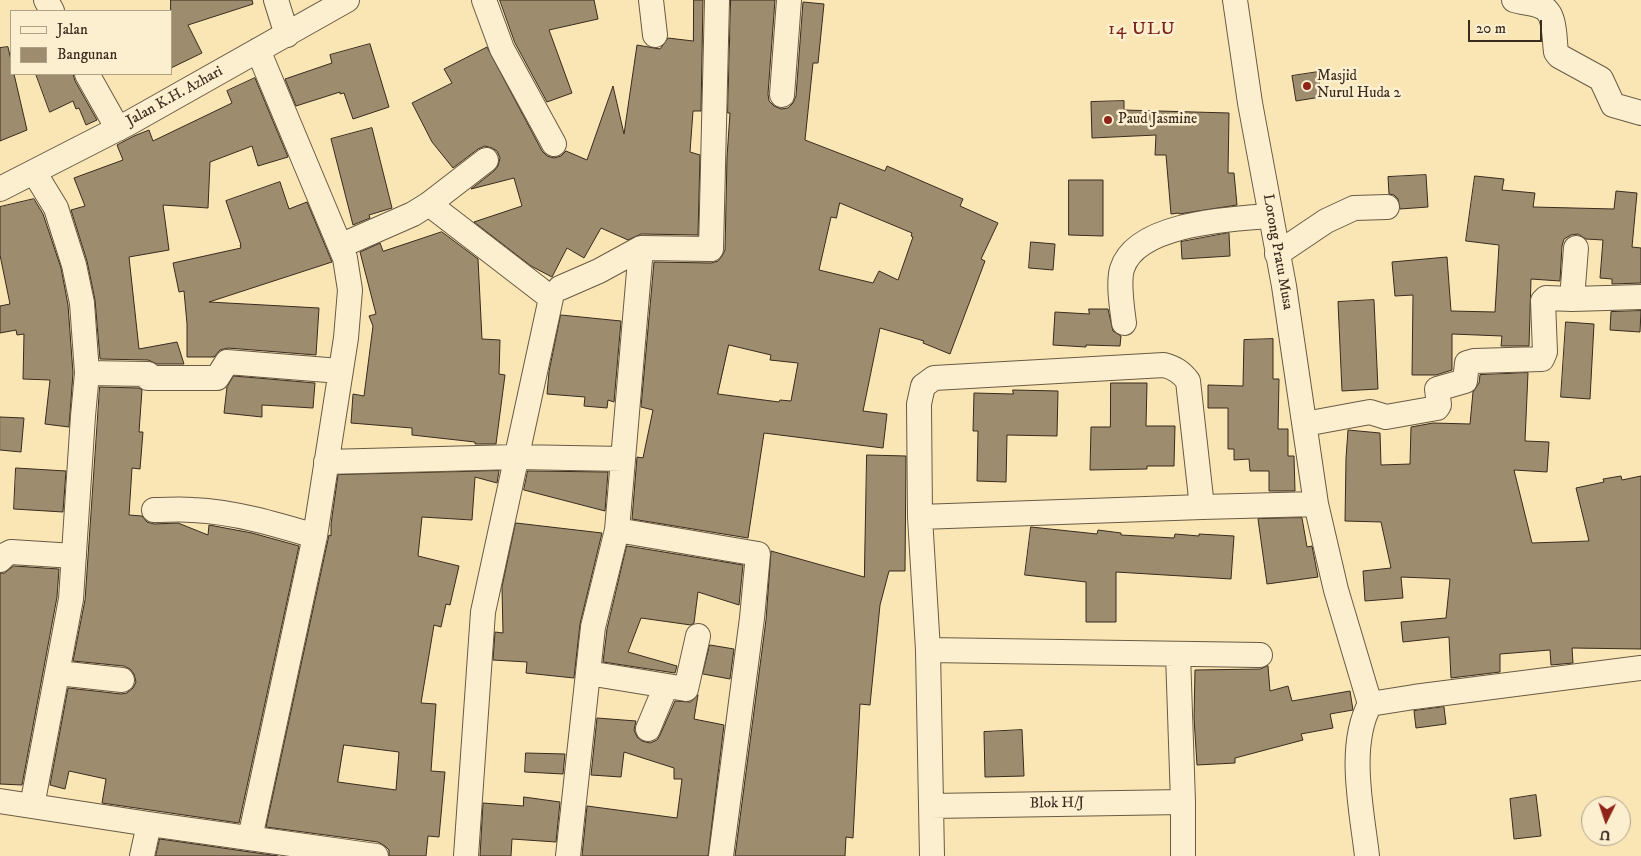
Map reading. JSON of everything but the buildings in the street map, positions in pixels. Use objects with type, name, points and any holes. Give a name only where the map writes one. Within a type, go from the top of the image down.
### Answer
[{"type":"street","points":[[276,0],[287,35]]},
{"type":"street","name":"Jalan K.H. Azhari","points":[[1,187],[118,129],[347,0]]},
{"type":"street","points":[[484,0],[502,49],[554,144]]},
{"type":"street","points":[[651,0],[655,35]]},
{"type":"street","points":[[560,288],[599,271],[641,248],[711,249],[717,0]]},
{"type":"street","points":[[782,95],[789,0]]},
{"type":"street","name":"Lorong Pratu Musa","points":[[1235,0],[1250,103],[1284,286],[1316,504],[1336,590],[1370,704]]},
{"type":"street","points":[[1514,0],[1542,6],[1548,10],[1556,52],[1559,56],[1601,79],[1613,105],[1641,113]]},
{"type":"street","points":[[250,838],[315,536],[346,338],[350,290],[349,273],[340,246],[258,50]]},
{"type":"street","points":[[88,75],[118,129]]},
{"type":"street","points":[[340,246],[421,209],[486,160]]},
{"type":"street","points":[[32,806],[71,599],[87,373],[82,303],[74,265],[56,208],[34,172]]},
{"type":"street","points":[[1277,254],[1326,221],[1354,208],[1387,207]]},
{"type":"street","points":[[421,209],[551,298],[483,612],[466,856]]},
{"type":"street","points":[[1124,323],[1122,271],[1126,258],[1138,248],[1156,235],[1186,226],[1230,219],[1270,216]]},
{"type":"street","points":[[568,856],[593,627],[616,530],[641,248]]},
{"type":"street","points":[[1572,300],[1576,248]]},
{"type":"street","points":[[1305,424],[1370,412],[1386,417],[1438,408],[1437,389],[1465,381],[1467,363],[1474,361],[1542,359],[1545,352],[1543,301],[1546,298],[1572,300],[1641,297]]},
{"type":"street","points":[[87,373],[148,374],[148,378],[217,378],[227,362],[340,371]]},
{"type":"street","points":[[932,856],[928,650],[920,517],[919,404],[923,386],[934,378],[1164,365],[1173,367],[1182,373],[1188,381],[1202,507]]},
{"type":"street","points":[[326,462],[516,457],[623,459]]},
{"type":"street","points":[[920,517],[1316,504]]},
{"type":"street","points":[[154,510],[193,510],[238,515],[277,524],[315,536]]},
{"type":"street","points":[[616,530],[758,554],[752,618],[721,856]]},
{"type":"street","points":[[0,560],[11,552],[74,556]]},
{"type":"street","points":[[588,673],[686,689],[698,636]]},
{"type":"street","points":[[928,650],[1260,655]]},
{"type":"street","points":[[1178,654],[1184,802],[1183,856]]},
{"type":"street","points":[[1367,856],[1358,765],[1360,728],[1370,704],[1414,696],[1641,668]]},
{"type":"street","points":[[58,673],[122,680]]},
{"type":"street","points":[[648,729],[666,686]]},
{"type":"street","points":[[0,801],[376,856]]},
{"type":"street","name":"Blok H/J","points":[[931,806],[1184,802]]},
{"type":"street","points":[[142,856],[149,824]]},
{"type":"place","name":"Masjid Nurul Huda 2","points":[[1307,86]]},
{"type":"place","name":"Paud Jasmine","points":[[1108,120]]},
{"type":"district","name":"14 ULU","points":[[1142,30]]}]
